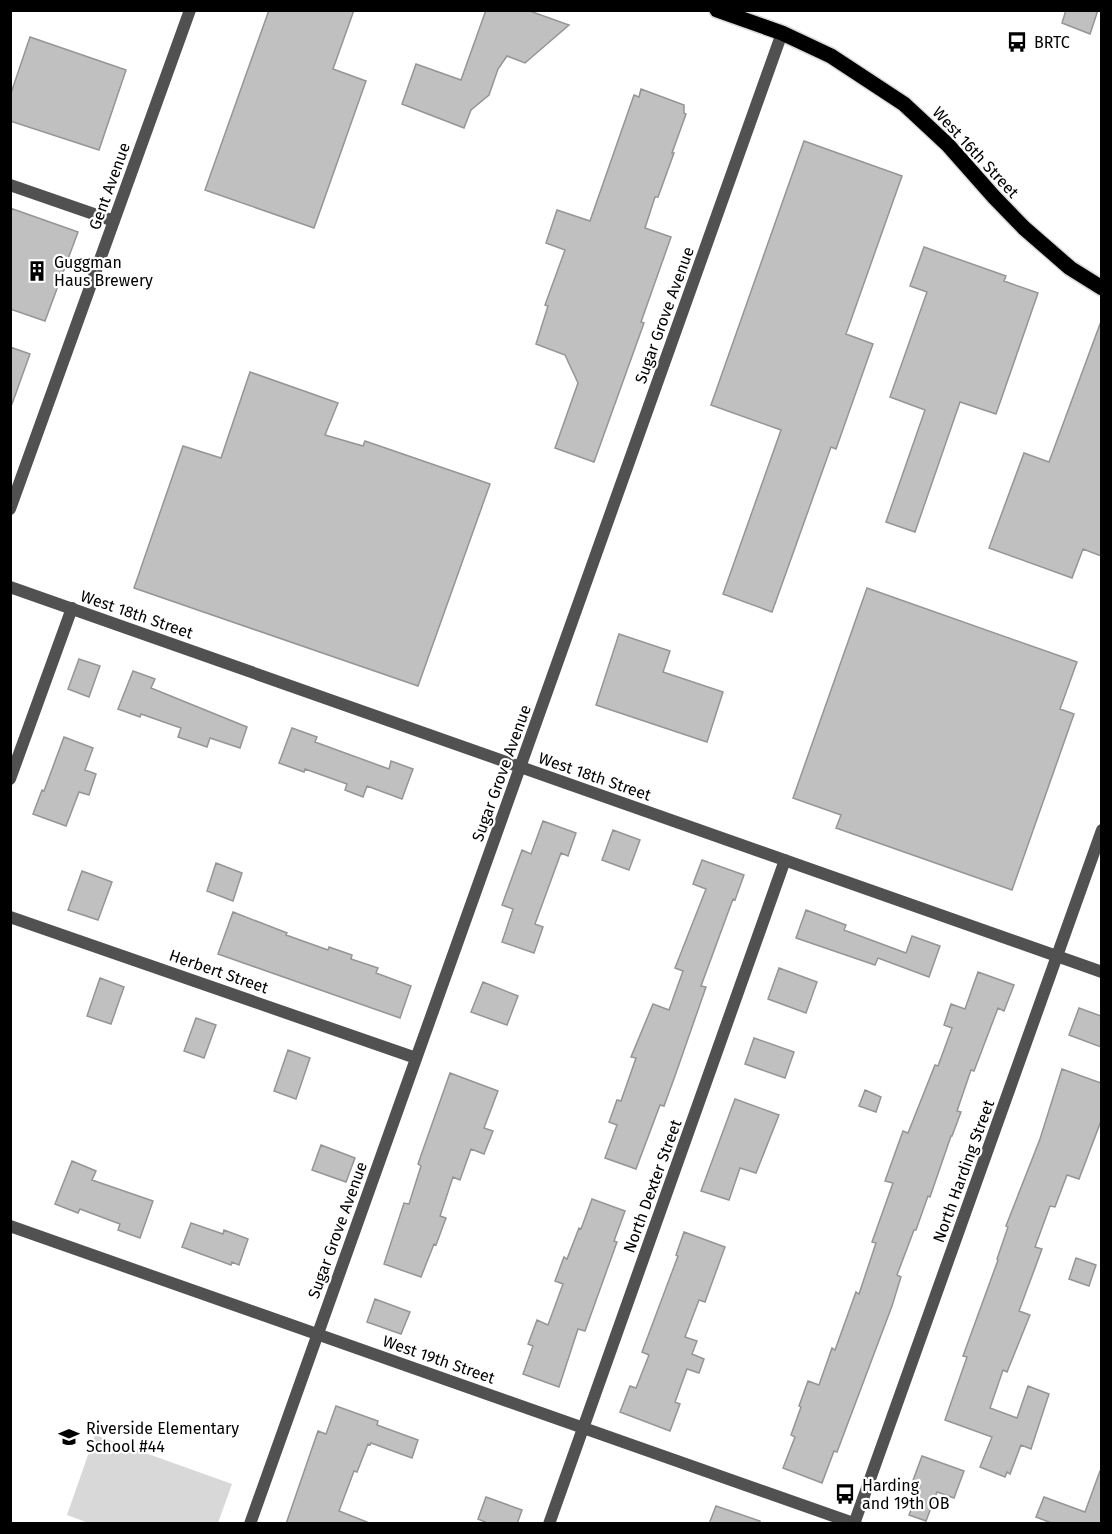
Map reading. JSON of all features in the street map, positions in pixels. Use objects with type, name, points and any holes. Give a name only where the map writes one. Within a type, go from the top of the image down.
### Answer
[{"type":"main road","name":"West 16th Street","points":[[717,10],[782,33],[846,64],[910,109],[948,145],[1024,228],[1070,268],[1101,288]]},
{"type":"street","name":"Gent Avenue","points":[[10,509],[190,10]]},
{"type":"street","name":"Sugar Grove Avenue","points":[[250,1524],[782,33]]},
{"type":"street","points":[[10,185],[114,221]]},
{"type":"street","name":"West 18th Street","points":[[10,587],[1101,972]]},
{"type":"street","points":[[10,779],[72,608]]},
{"type":"street","name":"North Harding Street","points":[[855,1523],[1101,830]]},
{"type":"street","name":"North Dexter Street","points":[[549,1524],[785,860]]},
{"type":"street","name":"Herbert Street","points":[[10,916],[416,1058]]},
{"type":"street","name":"West 19th Street","points":[[10,1226],[855,1523]]},
{"type":"shaded area","points":[[95,1435],[232,1484],[218,1523],[91,1524],[67,1515]]},
{"type":"building","points":[[269,10],[354,10],[333,69],[366,81],[314,228],[205,190]]},
{"type":"building","points":[[486,10],[527,10],[569,25],[525,63],[507,56],[498,69],[489,95],[471,110],[464,128],[402,104],[416,64],[461,80]]},
{"type":"building","points":[[1066,10],[1098,10],[1090,34],[1062,23]]},
{"type":"building","points":[[30,37],[126,70],[99,150],[10,121],[10,96]]},
{"type":"building","points":[[641,89],[684,105],[686,114],[672,153],[674,153],[658,197],[655,197],[645,228],[671,237],[641,322],[644,323],[594,462],[555,448],[578,383],[565,355],[536,344],[548,306],[545,305],[565,250],[546,243],[557,210],[590,221],[634,95],[639,97]]},
{"type":"building","points":[[804,141],[902,176],[846,334],[873,344],[836,449],[831,447],[772,612],[723,594],[781,430],[711,405]]},
{"type":"building","name":"Guggman Haus Brewery","points":[[10,208],[78,232],[45,321],[10,309]]},
{"type":"building","points":[[924,247],[1006,276],[1004,281],[1038,293],[996,414],[960,402],[915,532],[886,522],[925,410],[890,397],[927,292],[910,286]]},
{"type":"building","points":[[1100,324],[1101,556],[1083,549],[1072,578],[989,548],[1024,453],[1049,462]]},
{"type":"building","points":[[10,347],[30,354],[12,404],[10,404]]},
{"type":"building","points":[[250,372],[338,403],[325,435],[363,446],[365,441],[490,484],[418,686],[134,588],[183,446],[221,458]]},
{"type":"building","points":[[867,588],[1077,662],[1060,709],[1074,714],[1012,890],[836,828],[841,815],[793,798]]},
{"type":"building","points":[[619,634],[670,651],[663,672],[723,692],[707,742],[596,705]]},
{"type":"building","points":[[79,659],[100,666],[89,697],[68,689]]},
{"type":"building","points":[[133,671],[155,679],[151,688],[247,727],[240,748],[210,738],[207,747],[178,737],[181,728],[141,714],[140,717],[118,709]]},
{"type":"building","points":[[292,728],[317,737],[315,742],[389,769],[391,761],[413,769],[402,799],[367,786],[363,797],[345,790],[347,784],[305,769],[304,772],[279,763]]},
{"type":"building","points":[[64,737],[93,748],[85,770],[96,774],[89,795],[79,792],[66,826],[33,814]]},
{"type":"building","points":[[543,821],[576,833],[568,856],[561,853],[535,924],[543,927],[534,953],[502,942],[513,909],[502,905],[522,850],[531,854]]},
{"type":"building","points":[[613,830],[640,840],[629,870],[602,860]]},
{"type":"building","points":[[702,860],[744,875],[701,986],[706,987],[664,1106],[660,1105],[636,1169],[605,1158],[617,1125],[609,1122],[617,1100],[621,1101],[636,1058],[631,1057],[653,1004],[669,1010],[683,971],[675,968],[706,889],[693,884]]},
{"type":"building","points":[[216,863],[242,873],[233,901],[207,891]]},
{"type":"building","points":[[82,871],[112,882],[98,920],[68,910]]},
{"type":"building","points":[[806,910],[846,925],[844,930],[906,953],[912,936],[940,946],[929,977],[878,958],[875,965],[796,938]]},
{"type":"building","points":[[233,912],[287,933],[286,935],[328,950],[329,947],[352,955],[351,959],[378,968],[376,973],[411,986],[400,1018],[218,954]]},
{"type":"building","points":[[779,968],[817,982],[806,1013],[768,999]]},
{"type":"building","points":[[978,972],[1014,985],[1004,1011],[998,1008],[974,1071],[971,1070],[957,1111],[961,1112],[930,1197],[928,1196],[897,1275],[901,1277],[892,1306],[837,1452],[834,1451],[822,1483],[783,1468],[795,1437],[791,1435],[801,1407],[799,1406],[808,1381],[819,1385],[832,1348],[835,1350],[856,1292],[859,1294],[876,1243],[872,1242],[893,1183],[885,1181],[903,1131],[908,1133],[935,1065],[938,1066],[952,1028],[944,1025],[951,1004],[965,1009]]},
{"type":"building","points":[[100,978],[124,987],[111,1024],[87,1016]]},
{"type":"building","points":[[483,982],[518,996],[507,1025],[471,1012]]},
{"type":"building","points":[[1079,1008],[1101,1016],[1101,1047],[1069,1035]]},
{"type":"building","points":[[196,1018],[216,1025],[204,1058],[184,1051]]},
{"type":"building","points":[[754,1038],[794,1052],[785,1078],[745,1064]]},
{"type":"building","points":[[288,1050],[310,1058],[296,1099],[274,1091]]},
{"type":"building","points":[[1062,1069],[1101,1083],[1101,1121],[1079,1179],[1067,1175],[1055,1207],[1050,1206],[1035,1247],[1042,1249],[1019,1311],[1030,1315],[1007,1372],[1003,1370],[990,1408],[1017,1418],[1028,1386],[1049,1394],[1031,1449],[1021,1445],[1010,1474],[1007,1472],[1005,1477],[980,1467],[992,1437],[945,1420],[967,1357],[963,1356],[998,1260],[1008,1227],[1006,1226],[1040,1139]]},
{"type":"building","points":[[450,1073],[498,1091],[484,1128],[493,1131],[484,1154],[471,1149],[460,1180],[453,1177],[440,1216],[446,1218],[421,1277],[384,1264],[404,1203],[409,1204],[421,1166],[418,1164]]},
{"type":"building","points":[[865,1090],[881,1097],[876,1112],[859,1106]]},
{"type":"building","points":[[735,1099],[779,1115],[756,1173],[740,1168],[729,1200],[701,1191]]},
{"type":"building","points":[[321,1145],[355,1158],[346,1182],[312,1170]]},
{"type":"building","points":[[72,1161],[96,1171],[92,1180],[153,1201],[140,1238],[118,1230],[120,1224],[80,1209],[78,1213],[55,1204]]},
{"type":"building","points":[[592,1199],[625,1211],[614,1241],[617,1242],[585,1331],[578,1329],[559,1387],[523,1374],[533,1346],[528,1344],[537,1320],[548,1325],[563,1284],[555,1281],[564,1257],[567,1259],[579,1228],[581,1229]]},
{"type":"building","points":[[191,1223],[223,1234],[224,1230],[248,1239],[239,1265],[232,1262],[231,1265],[182,1247]]},
{"type":"building","points":[[684,1232],[725,1247],[705,1302],[699,1300],[685,1337],[697,1341],[692,1354],[704,1359],[699,1373],[687,1369],[675,1402],[680,1404],[670,1431],[620,1412],[630,1386],[636,1388],[649,1355],[642,1352],[678,1256],[676,1255]]},
{"type":"building","points":[[1076,1258],[1096,1265],[1089,1286],[1069,1279]]},
{"type":"building","points":[[375,1299],[410,1312],[401,1334],[367,1322]]},
{"type":"building","points":[[336,1406],[378,1421],[377,1425],[418,1440],[412,1458],[371,1443],[368,1444],[357,1472],[354,1471],[339,1511],[367,1522],[367,1524],[286,1524],[318,1431],[326,1434]]},
{"type":"building","points":[[922,1456],[964,1471],[954,1498],[937,1492],[926,1521],[909,1515],[920,1486],[912,1483]]},
{"type":"building","points":[[1100,1471],[1101,1524],[1054,1524],[1036,1517],[1044,1497],[1085,1512]]},
{"type":"building","points":[[486,1497],[522,1510],[517,1524],[490,1524],[478,1519]]},
{"type":"building","points":[[716,1506],[760,1521],[760,1524],[709,1524]]},
{"type":"place","name":"BRTC","points":[[1017,42]]},
{"type":"place","name":"Guggman Haus Brewery","points":[[37,271]]},
{"type":"place","name":"Riverside Elementary School #44","points":[[69,1437]]},
{"type":"place","name":"Harding and 19th OB","points":[[845,1494]]}]
